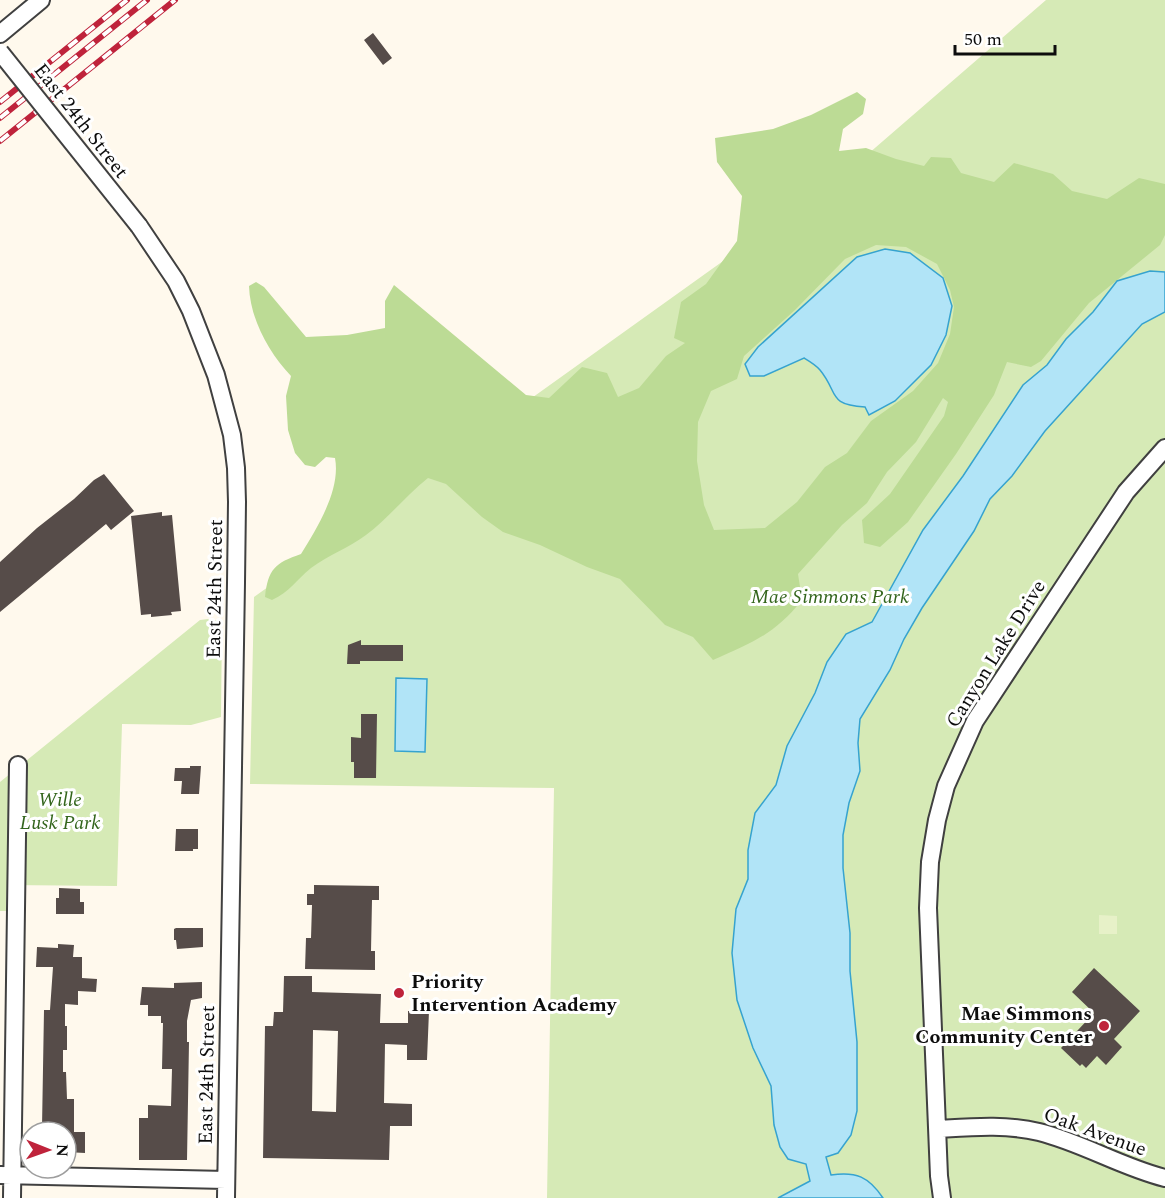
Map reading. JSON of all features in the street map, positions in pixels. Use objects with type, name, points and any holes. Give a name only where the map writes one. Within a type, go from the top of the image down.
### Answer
[{"type":"street","points":[[0,34],[40,0]]},
{"type":"street","name":"East 24th Street","points":[[0,52],[139,226],[176,280],[206,346],[232,435],[236,468],[237,584],[226,1198]]},
{"type":"street","name":"Canyon Lake Drive","points":[[942,1198],[939,1176],[928,908],[930,862],[937,820],[946,786],[975,721],[1126,492],[1165,448]]},
{"type":"street","points":[[12,1198],[6,1175],[18,765]]},
{"type":"street","name":"Oak Avenue","points":[[938,1130],[996,1126],[1030,1130],[1062,1138],[1117,1163],[1165,1178]]},
{"type":"street","points":[[6,1175],[226,1180]]},
{"type":"green space","name":"Mae Simmons Park","points":[[1046,0],[1165,0],[1165,1198],[547,1198],[554,788],[250,784],[254,597],[846,173]]},
{"type":"green space","points":[[857,92],[866,99],[863,114],[843,129],[839,151],[866,148],[924,166],[931,157],[951,158],[961,173],[994,182],[1014,163],[1053,174],[1072,191],[1107,199],[1139,178],[1165,184],[1165,235],[1160,245],[1089,303],[1041,361],[1031,367],[1007,362],[994,395],[908,522],[880,547],[864,543],[862,520],[890,494],[944,416],[948,402],[943,398],[916,442],[887,472],[867,503],[842,525],[798,574],[802,600],[792,612],[762,636],[713,660],[693,637],[665,625],[620,579],[503,532],[482,517],[446,484],[428,478],[366,535],[318,563],[278,597],[272,600],[265,597],[268,580],[274,568],[301,554],[314,533],[331,496],[336,470],[335,458],[326,457],[315,467],[305,465],[295,453],[288,430],[286,396],[291,376],[275,357],[262,335],[253,311],[249,286],[256,282],[264,287],[306,337],[347,335],[385,328],[385,301],[394,285],[526,395],[549,398],[582,367],[607,373],[618,397],[639,388],[666,356],[685,343],[674,338],[681,302],[706,284],[737,241],[742,196],[717,162],[715,138],[773,129],[811,115]],"holes":[[[876,245],[906,247],[937,264],[950,290],[954,307],[950,334],[938,363],[913,391],[871,421],[847,453],[825,467],[797,502],[765,528],[714,530],[704,505],[697,461],[698,422],[711,391],[737,379],[744,356],[795,310],[845,259]]]},
{"type":"green space","name":"Wille Lusk Park","points":[[200,620],[222,621],[221,717],[191,725],[122,724],[117,886],[7,885],[6,911],[0,911],[0,782]]},
{"type":"green space","points":[[1099,915],[1117,916],[1117,934],[1099,934]]},
{"type":"water","points":[[885,249],[910,253],[943,278],[952,306],[946,335],[931,365],[895,401],[869,415],[865,407],[845,404],[835,396],[820,370],[804,358],[764,376],[750,376],[745,364],[758,347],[857,257]]},
{"type":"water","points":[[1150,271],[1165,272],[1165,312],[1142,324],[1045,431],[1012,476],[990,499],[974,531],[922,608],[890,670],[860,719],[858,743],[860,771],[849,803],[843,835],[843,868],[857,1042],[857,1111],[851,1135],[838,1153],[826,1157],[831,1175],[848,1174],[861,1177],[867,1180],[883,1198],[778,1198],[810,1181],[806,1164],[788,1159],[780,1147],[774,1125],[771,1086],[753,1048],[737,1000],[732,953],[736,909],[748,879],[748,850],[755,813],[776,785],[787,746],[815,693],[827,662],[846,634],[872,622],[923,530],[963,476],[1023,385],[1047,365],[1066,339],[1093,312],[1117,281]]},
{"type":"water","points":[[396,678],[427,679],[425,752],[395,751]]},
{"type":"building","points":[[373,33],[392,58],[383,65],[364,40]]},
{"type":"building","points":[[104,474],[134,511],[111,530],[106,524],[0,612],[0,562],[37,528]]},
{"type":"building","points":[[162,512],[162,516],[172,515],[181,611],[171,612],[172,615],[151,617],[151,614],[141,615],[131,516]]},
{"type":"building","points":[[361,640],[361,645],[403,645],[403,661],[360,661],[360,664],[347,664],[348,645]]},
{"type":"building","points":[[361,714],[377,714],[376,778],[354,778],[354,762],[351,762],[351,737],[361,738]]},
{"type":"building","points":[[190,766],[201,766],[199,794],[181,794],[182,781],[174,781],[175,768],[190,768]]},
{"type":"building","points":[[176,829],[198,829],[198,849],[175,851]]},
{"type":"building","points":[[314,885],[379,886],[379,900],[372,900],[371,951],[375,951],[375,970],[305,969],[306,938],[311,938],[312,905],[307,905],[307,894],[314,894]]},
{"type":"building","points":[[59,888],[80,889],[80,902],[84,902],[84,914],[56,914],[56,898],[59,898]]},
{"type":"building","points":[[203,928],[203,947],[177,949],[176,940],[174,940],[174,929]]},
{"type":"building","points":[[58,944],[74,945],[73,957],[82,957],[82,978],[97,979],[96,992],[78,991],[78,1005],[65,1004],[67,1050],[63,1050],[63,1072],[66,1072],[67,1099],[74,1099],[74,1120],[42,1120],[44,1010],[50,1010],[53,967],[36,967],[37,947],[58,948]]},
{"type":"building","name":"Mae Simmons Community Center","points":[[1094,968],[1140,1011],[1114,1039],[1122,1047],[1106,1065],[1097,1056],[1086,1068],[1082,1064],[1080,1066],[1061,1048],[1094,1013],[1072,992]]},
{"type":"building","name":"Priority Intervention Academy","points":[[284,976],[312,976],[312,992],[381,994],[380,1023],[408,1023],[408,1011],[429,1011],[427,1060],[407,1060],[407,1045],[385,1044],[384,1103],[412,1104],[412,1126],[390,1126],[389,1160],[263,1158],[265,1026],[273,1026],[274,1012],[283,1012]],"holes":[[[313,1030],[338,1031],[336,1112],[312,1111]]]},
{"type":"building","points":[[202,982],[202,998],[191,1000],[187,1021],[187,1042],[189,1042],[187,1160],[139,1160],[139,1118],[148,1118],[148,1105],[171,1106],[172,1069],[162,1069],[163,1023],[161,1023],[161,1016],[148,1016],[148,1005],[140,1005],[142,987],[174,988],[174,983]]},
{"type":"building","points":[[78,1132],[85,1132],[85,1153],[78,1153]]},
{"type":"railway","points":[[0,102],[127,0]]},
{"type":"railway","points":[[0,118],[147,0]]},
{"type":"railway","points":[[0,141],[175,0]]},
{"type":"place","name":"Priority Intervention Academy","points":[[399,993]]},
{"type":"place","name":"Mae Simmons Community Center","points":[[1104,1026]]}]
